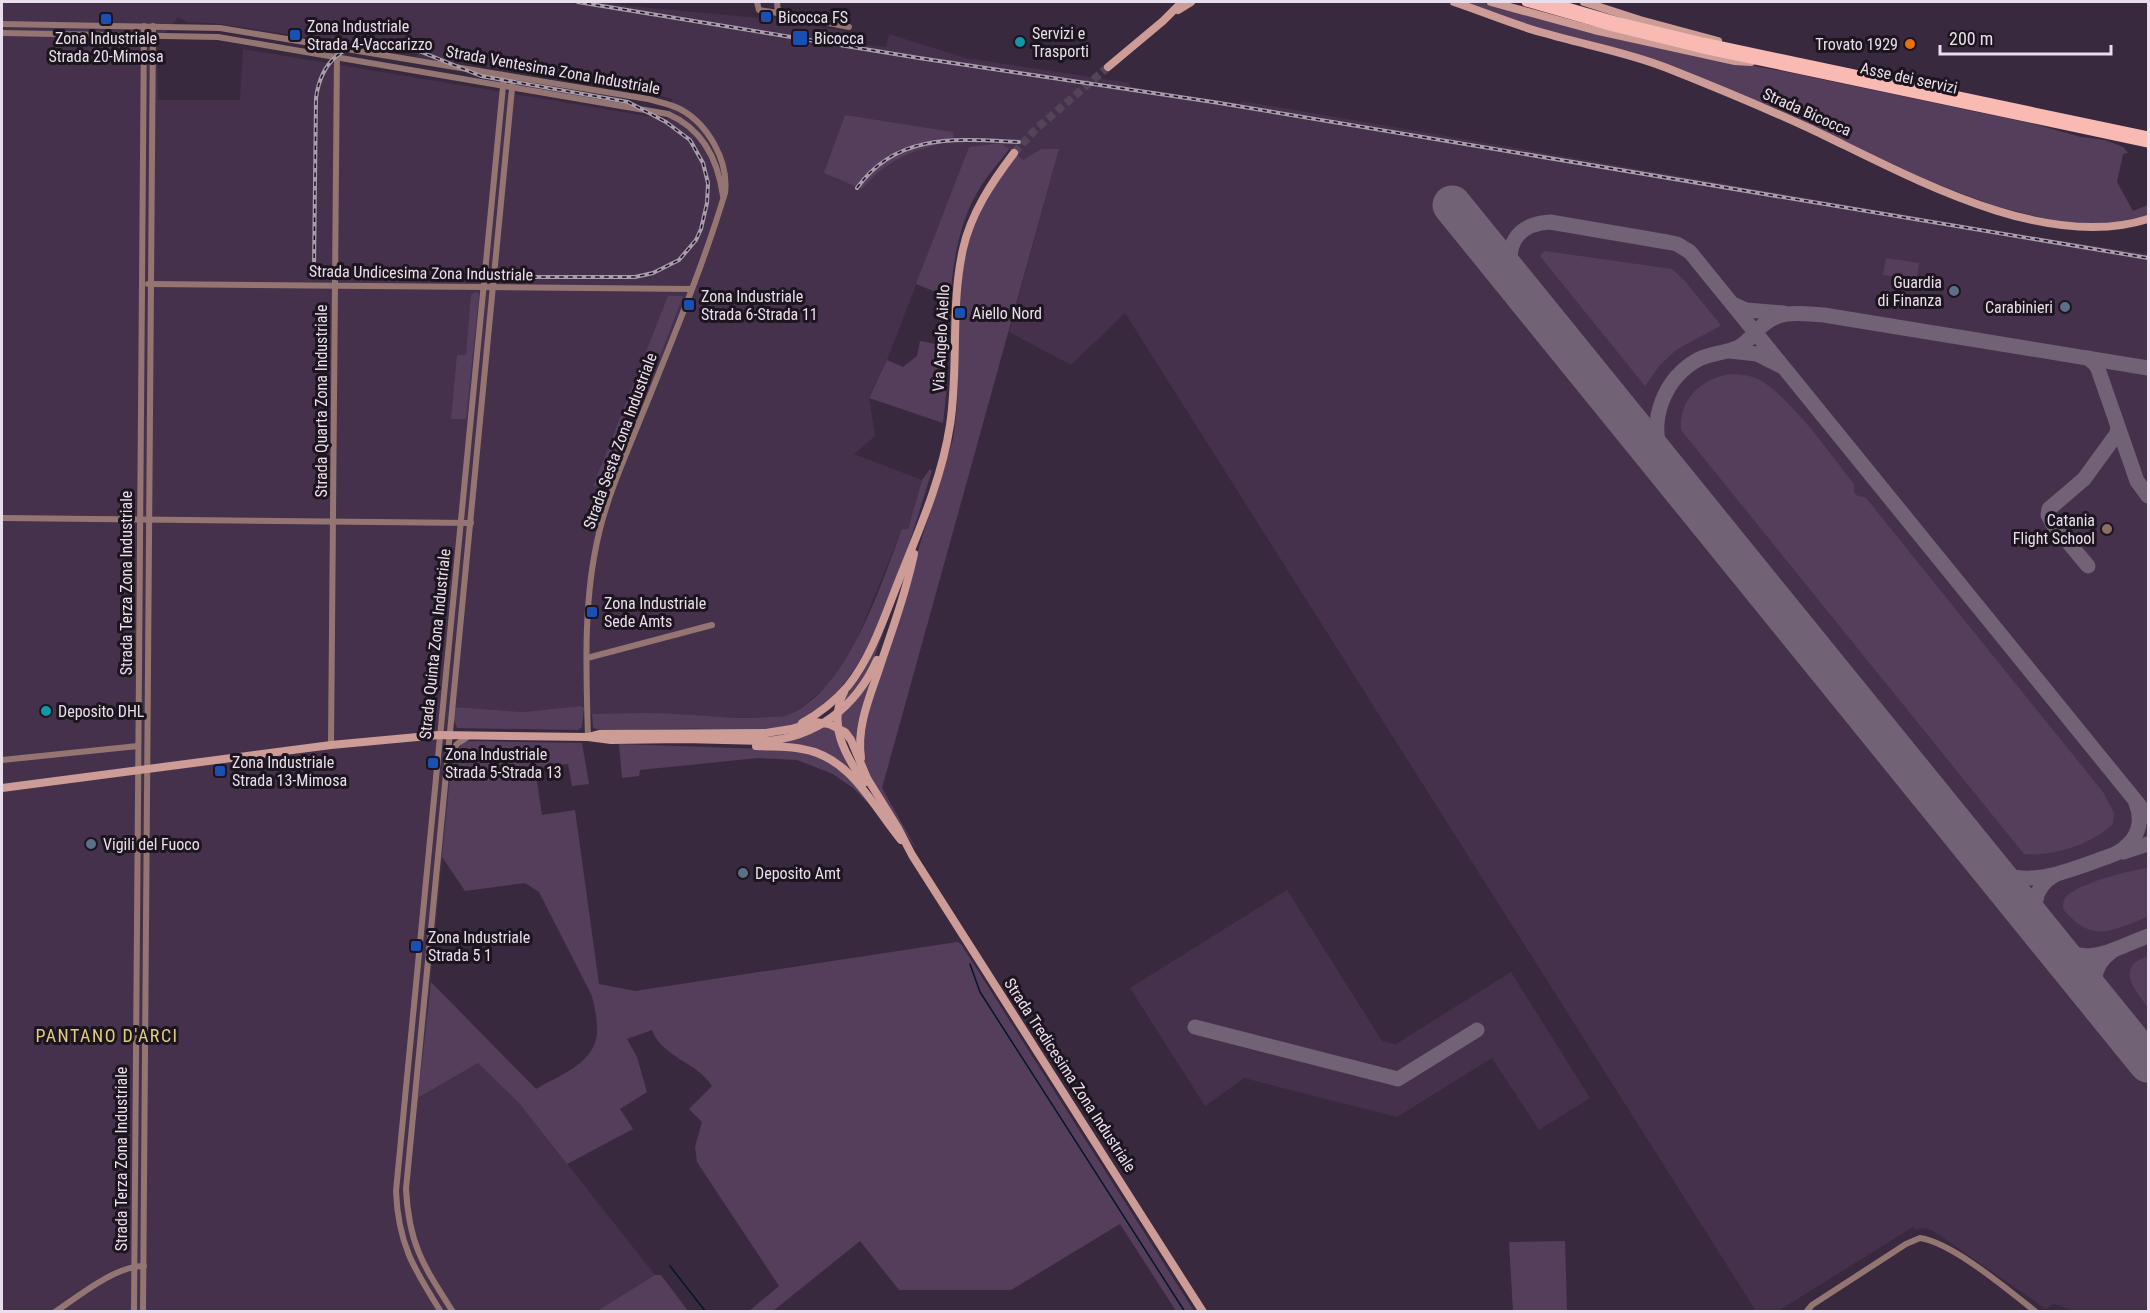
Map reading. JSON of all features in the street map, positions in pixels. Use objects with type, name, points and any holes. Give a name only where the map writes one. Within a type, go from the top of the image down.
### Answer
[{"type":"main road","points":[[1163,21],[1182,2]]},
{"type":"main road","points":[[1107,67],[1163,21],[1191,2]]},
{"type":"main road","name":"Strada Bicocca","points":[[1454,2],[1544,33],[1642,58],[1808,128],[1912,178],[1990,208],[2054,224],[2086,228],[2106,228],[2148,219]]},
{"type":"main road","points":[[1491,2],[1566,23],[1636,39],[1735,61],[1770,64]]},
{"type":"main road","name":"Asse dei servizi","points":[[1526,2],[1613,27],[1770,64],[2148,143]]},
{"type":"main road","name":"Asse dei servizi","points":[[1550,2],[1627,24],[1747,51],[2148,136]]},
{"type":"main road","points":[[1584,2],[1673,30],[1734,45],[1747,51]]},
{"type":"main road","name":"Via Angelo Aiello","points":[[918,533],[937,477],[949,430],[957,293],[963,248],[978,209],[992,183],[1014,153]]},
{"type":"main road","points":[[863,767],[860,744],[864,717],[900,609],[918,533]]},
{"type":"main road","points":[[893,831],[845,753],[839,729],[840,702],[869,649],[918,533]]},
{"type":"main road","points":[[662,741],[684,739],[764,741],[802,733],[823,724],[838,714],[859,693],[877,660],[914,554]]},
{"type":"main road","points":[[791,729],[822,710],[847,687]]},
{"type":"main road","points":[[588,737],[610,734],[766,733],[822,722],[839,729],[851,740],[863,767],[912,855]]},
{"type":"main road","points":[[2,788],[331,745],[439,735],[588,737],[611,740],[788,747],[819,753],[838,764],[858,781],[912,855]]},
{"type":"main road","name":"Strada Tredicesima Zona Industriale","points":[[912,855],[1203,1311]]},
{"type":"street","points":[[757,2],[759,10],[849,27]]},
{"type":"street","points":[[777,2],[778,14]]},
{"type":"street","name":"Strada Ventesima Zona Industriale","points":[[2,24],[220,28],[629,97],[675,107],[690,116],[704,129],[717,150],[724,167],[726,187],[723,200]]},
{"type":"street","points":[[58,25],[58,34]]},
{"type":"street","points":[[100,25],[100,34]]},
{"type":"street","name":"Strada Terza Zona Industriale","points":[[143,1311],[146,997],[143,770],[138,746],[144,26]]},
{"type":"street","name":"Strada Terza Zona Industriale","points":[[134,1311],[136,996],[143,770],[149,684],[153,26]]},
{"type":"street","name":"Strada Ventesima Zona Industriale","points":[[2,33],[218,37],[668,114],[678,118],[694,130],[705,143],[716,164],[723,200]]},
{"type":"street","points":[[267,46],[268,36]]},
{"type":"street","name":"Strada Quarta Zona Industriale","points":[[331,745],[336,56],[338,48]]},
{"type":"street","points":[[372,63],[373,54]]},
{"type":"street","points":[[392,66],[393,57]]},
{"type":"street","points":[[144,62],[153,63]]},
{"type":"street","name":"Strada Quinta Zona Industriale","points":[[441,1311],[412,1265],[399,1227],[396,1191],[504,76]]},
{"type":"street","name":"Strada Quinta Zona Industriale","points":[[453,1311],[422,1261],[409,1225],[406,1189],[513,78]]},
{"type":"street","points":[[627,106],[629,97]]},
{"type":"street","points":[[143,117],[152,117]]},
{"type":"street","points":[[494,176],[504,177]]},
{"type":"street","name":"Strada Sesta Zona Industriale","points":[[588,737],[587,658],[592,570],[604,516],[723,200]]},
{"type":"street","points":[[142,252],[152,253]]},
{"type":"street","name":"Strada Undicesima Zona Industriale","points":[[142,284],[691,289]]},
{"type":"street","points":[[140,413],[150,414]]},
{"type":"street","points":[[464,483],[475,484]]},
{"type":"street","points":[[2,518],[471,523]]},
{"type":"street","points":[[587,658],[711,625]]},
{"type":"street","points":[[139,683],[149,684]]},
{"type":"street","points":[[448,759],[454,747],[471,735]]},
{"type":"street","points":[[2,760],[138,746]]},
{"type":"street","points":[[136,996],[146,997]]},
{"type":"street","points":[[1807,1311],[1812,1305],[1906,1244],[1920,1238],[1939,1243],[1980,1269],[2036,1311]]},
{"type":"street","points":[[412,1265],[422,1261]]},
{"type":"street","points":[[55,1311],[111,1276],[134,1266],[144,1266]]},
{"type":"street","points":[[420,1278],[428,1272]]},
{"type":"shaded area","points":[[2,2],[606,2],[759,18],[760,16],[847,32],[846,43],[886,47],[889,34],[965,58],[1130,83],[1130,87],[1240,104],[1242,101],[2023,235],[2148,254],[2148,1311],[2075,1311],[2054,1304],[2046,1309],[1932,1230],[1923,1228],[1915,1230],[1913,1227],[1778,1311],[1756,1311],[1125,313],[1071,365],[1009,332],[1059,149],[1041,149],[1023,160],[1001,143],[969,148],[887,360],[869,397],[875,436],[854,454],[922,480],[908,529],[902,529],[855,644],[829,684],[788,716],[762,718],[673,714],[592,714],[580,706],[523,712],[454,707],[452,755],[419,1098],[478,1063],[484,1067],[519,1103],[655,1275],[597,1311],[2,1312]],"holes":[[[178,17],[187,22],[213,23],[417,54],[417,57],[638,92],[653,90],[654,94],[672,99],[666,122],[653,117],[243,49],[240,100],[158,100],[157,43]],[[846,115],[954,141],[927,147],[898,158],[875,173],[862,189]]]},
{"type":"shaded area","points":[[1464,2],[1481,2],[1534,17],[1714,59],[1787,72],[2034,124],[2081,137],[2105,140],[2123,147],[2128,153],[2123,154],[2117,182],[2133,211],[2148,205],[2148,216],[2108,225],[2055,221],[1995,206],[1913,175],[1673,66],[1539,28]]},
{"type":"shaded area","points":[[845,115],[953,132],[954,141],[903,156],[872,178],[862,189],[824,173]]},
{"type":"shaded area","points":[[1001,143],[1009,149],[981,186],[964,222],[955,260],[948,338],[938,342],[941,294],[916,284],[969,147]]},
{"type":"shaded area","points":[[1041,149],[1059,149],[882,788],[917,850],[886,804],[866,767],[862,747],[865,719],[953,439],[958,386],[962,278],[966,252],[974,226],[988,198],[1016,154],[1023,160]]},
{"type":"shaded area","points":[[1545,251],[1672,269],[1684,280],[1720,326],[1676,350],[1660,365],[1645,386],[1540,256]]},
{"type":"shaded area","points":[[1886,258],[1919,263],[1917,280],[1883,275]]},
{"type":"shaded area","points":[[475,292],[479,296],[466,419],[451,419],[457,355],[466,355],[471,295]]},
{"type":"shaded area","points":[[668,296],[683,296],[610,487],[593,486]]},
{"type":"shaded area","points":[[920,341],[946,346],[947,385],[943,423],[869,398],[887,360],[903,367],[917,356]]},
{"type":"shaded area","points":[[1733,374],[1760,380],[1772,388],[1810,428],[1854,484],[1856,495],[1866,498],[2103,792],[2114,813],[2113,824],[2094,838],[2072,848],[2047,853],[2024,854],[1681,430],[1684,408],[1695,391],[1712,379]]},
{"type":"shaded area","points":[[930,469],[932,471],[910,540],[880,621],[861,659],[838,692],[811,716],[780,729],[762,731],[681,729],[606,731],[593,728],[592,714],[654,713],[734,718],[777,717],[788,715],[809,702],[828,684],[860,634],[902,529],[908,529],[922,480]]},
{"type":"shaded area","points":[[891,610],[874,658],[879,663],[858,751],[840,727],[843,699]]},
{"type":"shaded area","points":[[580,706],[584,708],[582,727],[578,730],[457,728],[454,721],[454,707],[523,712]]},
{"type":"shaded area","points":[[828,725],[837,730],[859,779],[838,761],[771,744],[801,737]]},
{"type":"shaded area","points":[[465,741],[582,743],[589,784],[572,786],[568,764],[535,769],[542,815],[575,810],[599,984],[635,991],[957,942],[961,944],[1194,1311],[1176,1311],[1120,1224],[1011,1290],[899,1290],[860,1241],[773,1311],[749,1311],[779,1286],[697,1162],[695,1147],[702,1122],[689,1109],[712,1086],[697,1071],[664,1047],[652,1030],[627,1039],[637,1057],[647,1092],[620,1109],[633,1129],[567,1164],[519,1103],[478,1063],[418,1098],[431,982],[536,1089],[585,1058],[595,1043],[597,1032],[592,996],[539,892],[525,883],[465,891],[442,857],[452,755]]},
{"type":"shaded area","points":[[619,744],[795,750],[830,761],[856,784],[872,807],[853,788],[833,774],[797,760],[758,758],[640,770],[639,776],[622,778]]},
{"type":"shaded area","points":[[2148,868],[2148,917],[2113,930],[2093,931],[2074,920],[2063,909],[2066,897],[2082,886],[2118,874]]},
{"type":"shaded area","points":[[1287,890],[1382,1041],[1396,1044],[1511,972],[1590,1098],[1539,1130],[1492,1058],[1397,1117],[1244,1078],[1205,1106],[1130,988]]},
{"type":"shaded area","points":[[2148,956],[2148,1007],[2133,986],[2130,972],[2132,966]]},
{"type":"shaded area","points":[[1565,1241],[1567,1311],[1513,1311],[1509,1242]]},
{"type":"shaded area","points":[[655,1275],[661,1275],[688,1311],[597,1311]]},
{"type":"waterway","points":[[970,964],[980,992],[1185,1312]]},
{"type":"waterway","points":[[670,1266],[706,1312]]},
{"type":"taxiway","points":[[1513,279],[1510,257],[1515,239],[1528,227],[1550,222],[1677,244],[1690,252],[2148,816]]},
{"type":"taxiway","points":[[1735,305],[1746,310],[1784,313]]},
{"type":"taxiway","points":[[1680,486],[1665,462],[1657,430],[1658,415],[1668,389],[1676,377],[1699,359],[1739,347],[1770,320],[1784,315],[1824,315],[2148,368]]},
{"type":"taxiway","points":[[1730,351],[1757,354],[1781,366]]},
{"type":"taxiway","points":[[2088,358],[2098,369],[2137,481],[2148,496]]},
{"type":"taxiway","points":[[2088,566],[2052,523],[2048,515],[2049,509],[2084,479],[2118,429]]},
{"type":"taxiway","points":[[1983,859],[2006,874],[2026,878],[2052,875],[2092,863],[2122,850],[2133,839],[2139,826],[2139,811],[2136,803]]},
{"type":"taxiway","points":[[2123,852],[2148,844]]},
{"type":"taxiway","points":[[2043,934],[2036,918],[2037,894],[2047,880],[2055,875]]},
{"type":"taxiway","points":[[2048,939],[2061,949],[2085,956],[2109,952],[2148,936]]},
{"type":"taxiway","points":[[2111,952],[2097,968],[2095,985],[2112,1019]]},
{"type":"taxiway","points":[[1195,1027],[1398,1079],[1477,1030]]},
{"type":"runway","points":[[1452,205],[2148,1063]]},
{"type":"tunnel","points":[[1014,153],[1036,129],[1108,67]]},
{"type":"railway","points":[[578,2],[919,58],[1213,102],[2148,258]]},
{"type":"railway","points":[[314,267],[316,98],[319,85],[323,74],[336,56],[355,46],[380,42]]},
{"type":"railway","points":[[419,51],[481,76],[628,102],[666,122],[690,140],[703,163],[708,183],[707,203],[701,229],[696,240],[679,260],[653,273],[635,277],[504,277]]},
{"type":"railway","points":[[857,188],[873,170],[891,157],[910,148],[951,140],[1019,142]]},
{"type":"place","name":"Bicocca FS","points":[[766,17]]},
{"type":"place","name":"Zona Industriale Strada 20-Mimosa","points":[[106,19]]},
{"type":"place","name":"Zona Industriale Strada 4-Vaccarizzo","points":[[295,35]]},
{"type":"place","name":"Bicocca","points":[[800,38]]},
{"type":"place","name":"Servizi e Trasporti","points":[[1020,42]]},
{"type":"place","name":"Trovato 1929","points":[[1910,44]]},
{"type":"place","name":"Guardia di Finanza","points":[[1954,291]]},
{"type":"place","name":"Zona Industriale Strada 6-Strada 11","points":[[689,305]]},
{"type":"place","name":"Carabinieri","points":[[2065,307]]},
{"type":"place","name":"Aiello Nord","points":[[960,313]]},
{"type":"place","name":"Catania Flight School","points":[[2107,529]]},
{"type":"place","name":"Zona Industriale Sede Amts","points":[[592,612]]},
{"type":"place","name":"Deposito DHL","points":[[46,711]]},
{"type":"place","name":"Zona Industriale Strada 5-Strada 13","points":[[433,763]]},
{"type":"place","name":"Zona Industriale Strada 13-Mimosa","points":[[220,771]]},
{"type":"place","name":"Vigili del Fuoco","points":[[91,844]]},
{"type":"place","name":"Deposito Amt","points":[[743,873]]},
{"type":"place","name":"Zona Industriale Strada 5 1","points":[[416,946]]},
{"type":"district","name":"PANTANO D'ARCI","points":[[107,1035]]}]
